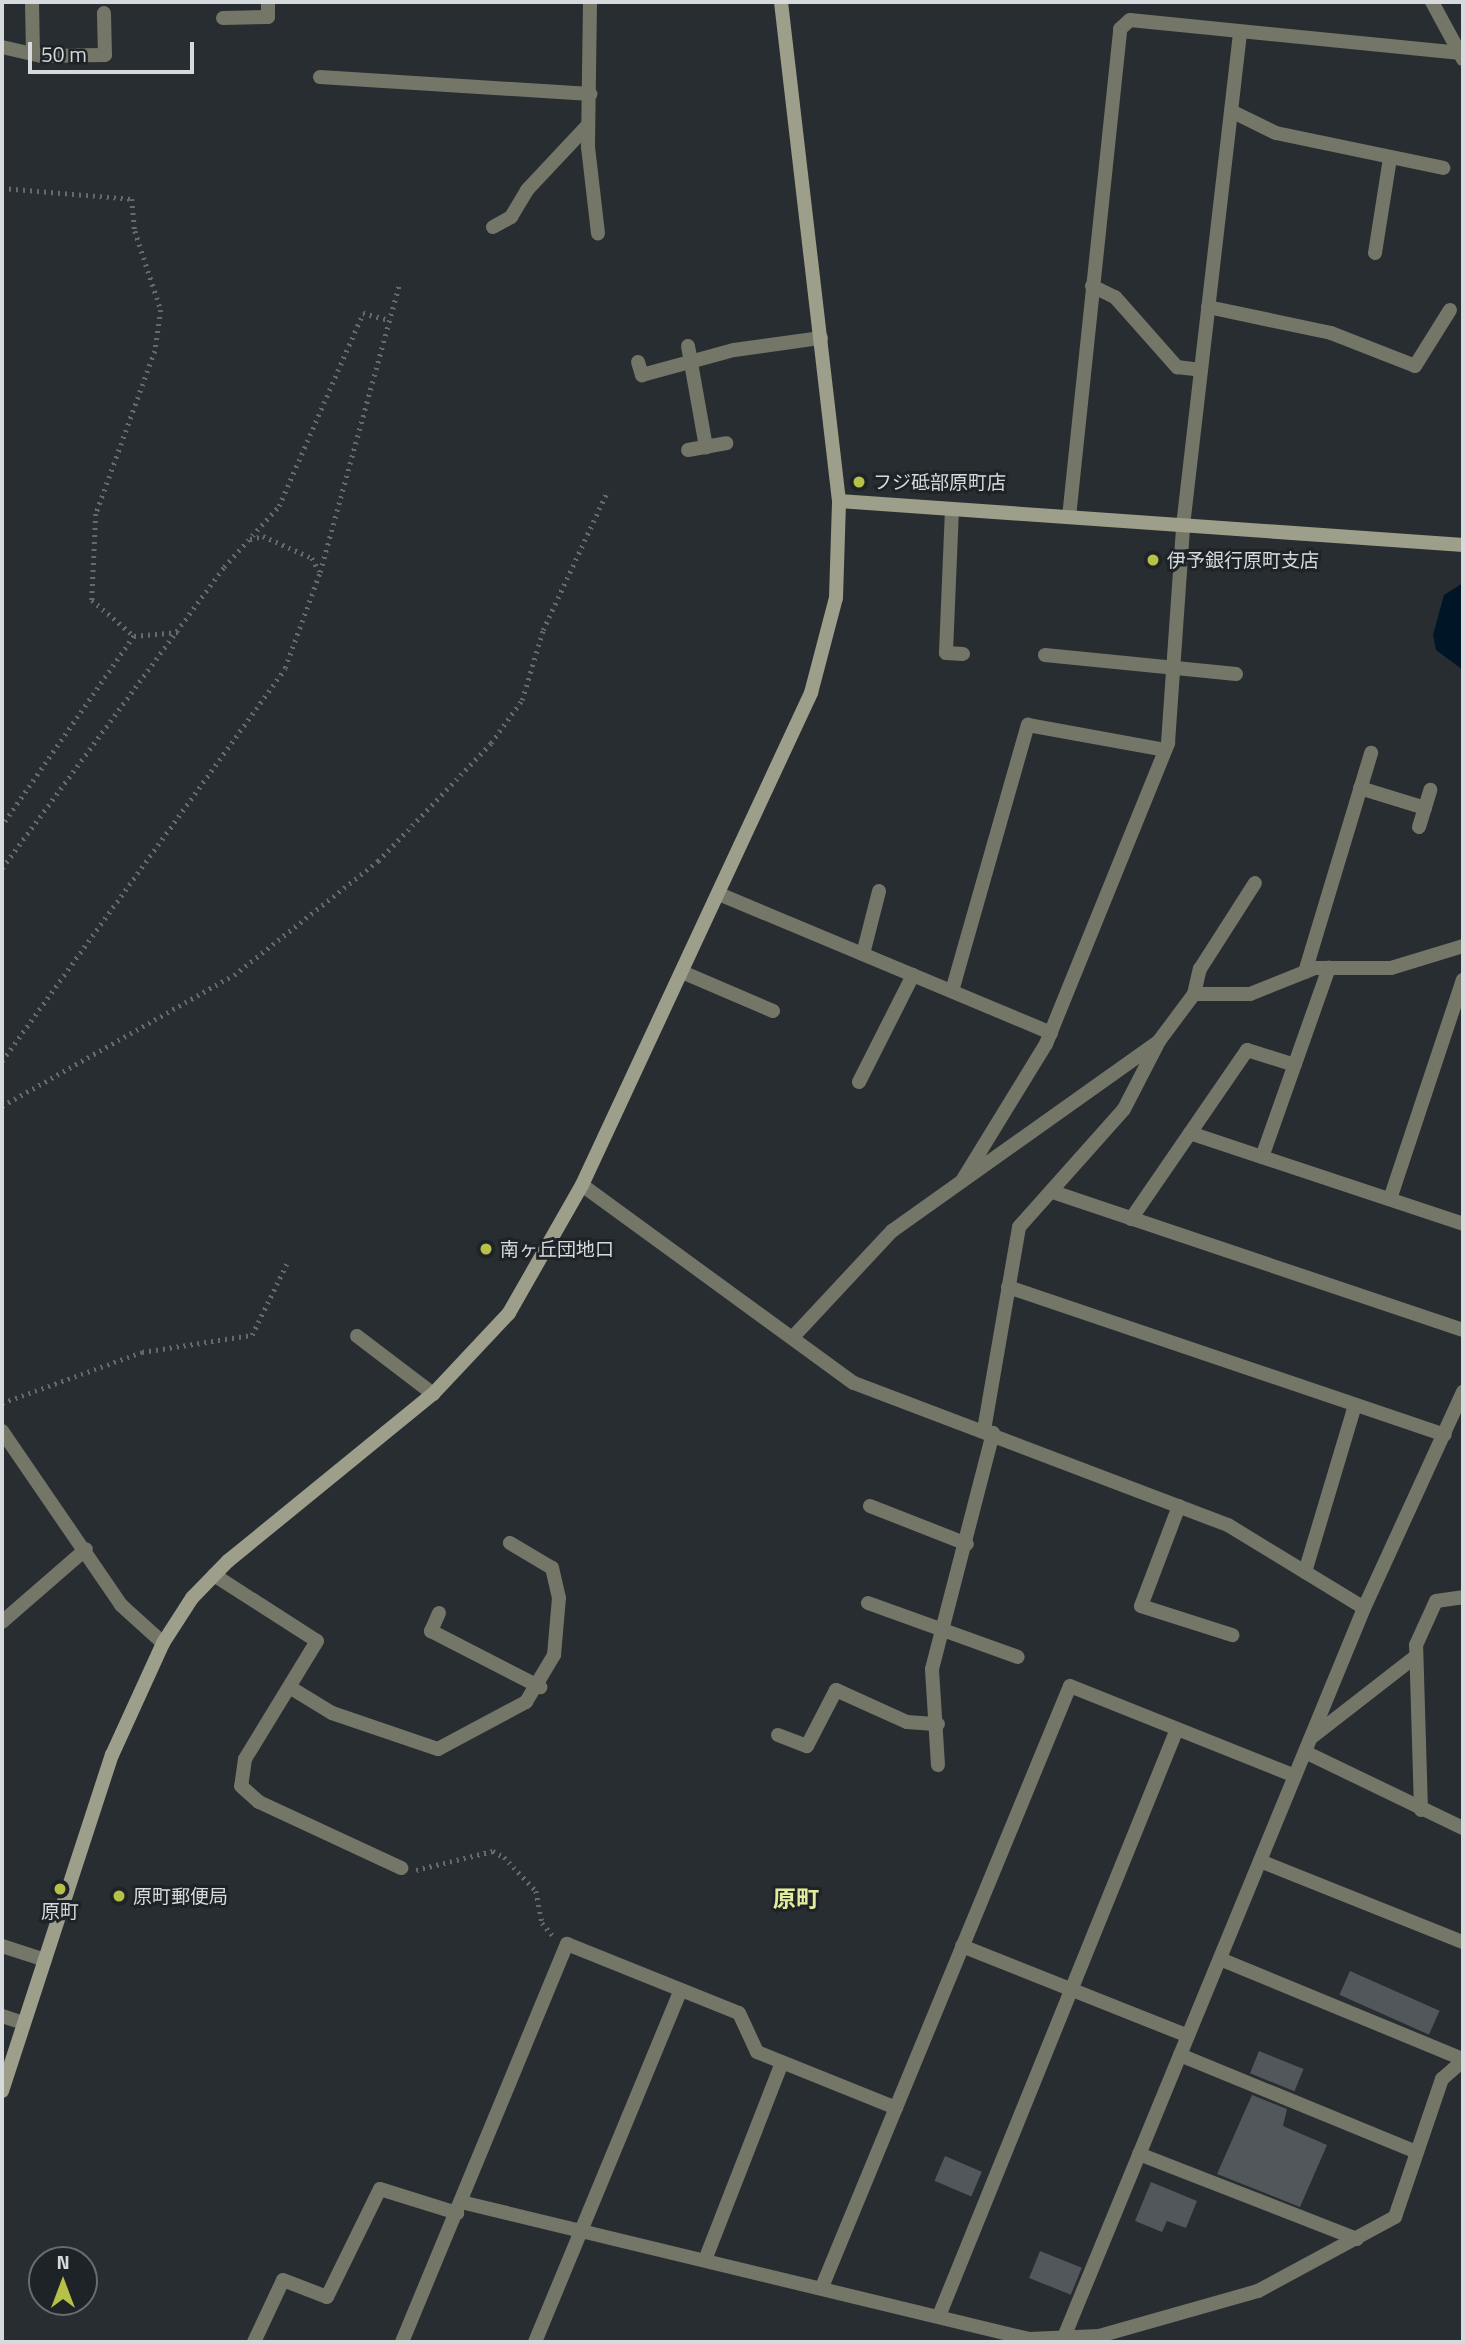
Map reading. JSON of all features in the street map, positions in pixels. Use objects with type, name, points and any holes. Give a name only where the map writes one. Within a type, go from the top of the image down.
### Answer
[{"type":"street","points":[[32,2],[33,54]]},
{"type":"street","points":[[223,18],[268,17],[268,2]]},
{"type":"street","points":[[590,2],[588,125],[598,233]]},
{"type":"street","points":[[2,2091],[112,1755],[163,1643],[215,1575],[433,1394],[509,1312],[582,1185],[802,714],[825,647],[836,598],[839,501],[781,2]]},
{"type":"street","points":[[1432,2],[1462,56]]},
{"type":"street","points":[[2,47],[33,54],[105,55],[104,13]]},
{"type":"street","points":[[1069,517],[1091,286],[1120,29],[1130,20],[1462,56]]},
{"type":"street","points":[[962,1181],[1051,1033],[1165,750],[1183,526],[1240,33]]},
{"type":"street","points":[[320,77],[590,94]]},
{"type":"street","points":[[1231,111],[1276,133],[1443,168]]},
{"type":"street","points":[[493,228],[511,217],[527,190],[588,125]]},
{"type":"street","points":[[1375,253],[1390,158]]},
{"type":"street","points":[[1091,286],[1115,296],[1177,367],[1201,370]]},
{"type":"street","points":[[1208,307],[1331,332],[1415,366],[1450,310]]},
{"type":"street","points":[[638,362],[642,375],[691,362],[821,338]]},
{"type":"street","points":[[688,346],[706,447]]},
{"type":"street","points":[[688,450],[726,443]]},
{"type":"street","points":[[839,501],[1463,545]]},
{"type":"street","points":[[952,509],[946,653],[963,654]]},
{"type":"street","points":[[1045,655],[1236,674]]},
{"type":"street","points":[[952,991],[1028,725],[1165,750]]},
{"type":"street","points":[[1305,972],[1371,753]]},
{"type":"street","points":[[1360,788],[1425,808]]},
{"type":"street","points":[[1419,827],[1430,790]]},
{"type":"street","points":[[938,1765],[939,1724],[932,1669],[967,1544],[988,1431],[1019,1227],[1124,1110],[1159,1041],[1194,994],[1200,970],[1255,883]]},
{"type":"street","points":[[863,954],[879,891]]},
{"type":"street","points":[[719,894],[1051,1033]]},
{"type":"street","points":[[1194,994],[1250,994],[1305,972],[1329,968],[1391,968],[1463,946]]},
{"type":"street","points":[[1262,1157],[1329,968]]},
{"type":"street","points":[[682,972],[773,1011]]},
{"type":"street","points":[[859,1082],[913,975]]},
{"type":"street","points":[[1390,1199],[1463,980]]},
{"type":"street","points":[[793,1337],[852,1268],[962,1181],[1159,1041]]},
{"type":"street","points":[[1131,1219],[1247,1050],[1295,1065]]},
{"type":"street","points":[[1190,1133],[1463,1224]]},
{"type":"street","points":[[582,1185],[854,1383],[988,1431],[1228,1525],[1364,1608]]},
{"type":"street","points":[[1053,1192],[1463,1330]]},
{"type":"street","points":[[1008,1287],[1445,1435]]},
{"type":"street","points":[[358,1336],[433,1394]]},
{"type":"street","points":[[1064,2337],[1364,1608],[1463,1392]]},
{"type":"street","points":[[1305,1572],[1355,1405]]},
{"type":"street","points":[[2,1431],[86,1549],[121,1605],[163,1643]]},
{"type":"street","points":[[870,1506],[967,1544]]},
{"type":"street","points":[[1179,1506],[1141,1606],[1232,1635]]},
{"type":"street","points":[[290,1688],[332,1713],[438,1749],[526,1702],[540,1686],[558,1638],[557,1581],[552,1568],[510,1542]]},
{"type":"street","points":[[2,1622],[86,1549]]},
{"type":"street","points":[[215,1575],[317,1641],[245,1759],[242,1786],[259,1802],[401,1868]]},
{"type":"street","points":[[1421,1810],[1416,1656],[1436,1601],[1463,1597]]},
{"type":"street","points":[[868,1604],[1018,1657]]},
{"type":"street","points":[[439,1613],[431,1631],[540,1686]]},
{"type":"street","points":[[1308,1745],[1416,1656]]},
{"type":"street","points":[[822,2287],[1070,1686],[1295,1776]]},
{"type":"street","points":[[778,1735],[807,1746],[836,1690],[907,1722],[939,1724]]},
{"type":"street","points":[[939,2316],[1177,1729]]},
{"type":"street","points":[[1308,1745],[1421,1810],[1463,1828]]},
{"type":"street","points":[[1260,1861],[1463,1942]]},
{"type":"street","points":[[402,2342],[567,1944],[739,2013],[757,2052],[895,2108]]},
{"type":"street","points":[[2,1946],[45,1960]]},
{"type":"street","points":[[962,1946],[1188,2036]]},
{"type":"street","points":[[254,2342],[283,2280],[327,2297],[380,2189],[459,2208],[580,2231],[822,2287],[1029,2339],[1099,2336],[1258,2291],[1395,2217],[1442,2079],[1463,2060],[1220,1959]]},
{"type":"street","points":[[535,2342],[681,1990]]},
{"type":"street","points":[[2,2016],[24,2023]]},
{"type":"street","points":[[1180,2055],[1417,2152]]},
{"type":"street","points":[[705,2260],[782,2063]]},
{"type":"street","points":[[1139,2154],[1357,2239]]},
{"type":"path","points":[[2,188],[132,199],[135,231],[159,291],[160,330],[99,496],[92,600],[134,636],[178,632]]},
{"type":"path","points":[[2,1061],[257,714],[298,639],[320,572],[400,286]]},
{"type":"path","points":[[2,868],[249,539],[279,506],[363,313],[390,320]]},
{"type":"path","points":[[2,1106],[234,975],[378,862],[491,743],[523,700],[543,630],[608,490]]},
{"type":"path","points":[[249,539],[263,536],[312,558],[320,572]]},
{"type":"path","points":[[2,826],[134,636]]},
{"type":"path","points":[[2,1403],[142,1352],[252,1335],[287,1263]]},
{"type":"path","points":[[401,1868],[427,1871],[493,1852],[536,1891],[541,1923],[551,1936]]},
{"type":"water","points":[[1463,583],[1463,670],[1436,650],[1433,635],[1444,595]]},
{"type":"building","points":[[1350,1971],[1440,2011],[1429,2035],[1339,1995]]},
{"type":"building","points":[[1259,2051],[1304,2069],[1295,2091],[1250,2073]]},
{"type":"building","points":[[1252,2095],[1287,2109],[1283,2126],[1327,2145],[1300,2207],[1217,2174]]},
{"type":"building","points":[[945,2156],[982,2172],[971,2196],[934,2181]]},
{"type":"building","points":[[1151,2182],[1197,2201],[1186,2228],[1167,2221],[1162,2232],[1135,2221]]},
{"type":"building","points":[[1040,2251],[1082,2268],[1071,2295],[1029,2278]]},
{"type":"place","name":"フジ砥部原町店","points":[[859,482]]},
{"type":"place","name":"伊予銀行原町支店","points":[[1153,560]]},
{"type":"place","name":"南ヶ丘団地口","points":[[486,1249]]},
{"type":"place","name":"原町","points":[[60,1889]]},
{"type":"place","name":"原町郵便局","points":[[119,1896]]},
{"type":"district","name":"原町","points":[[796,1899]]}]
